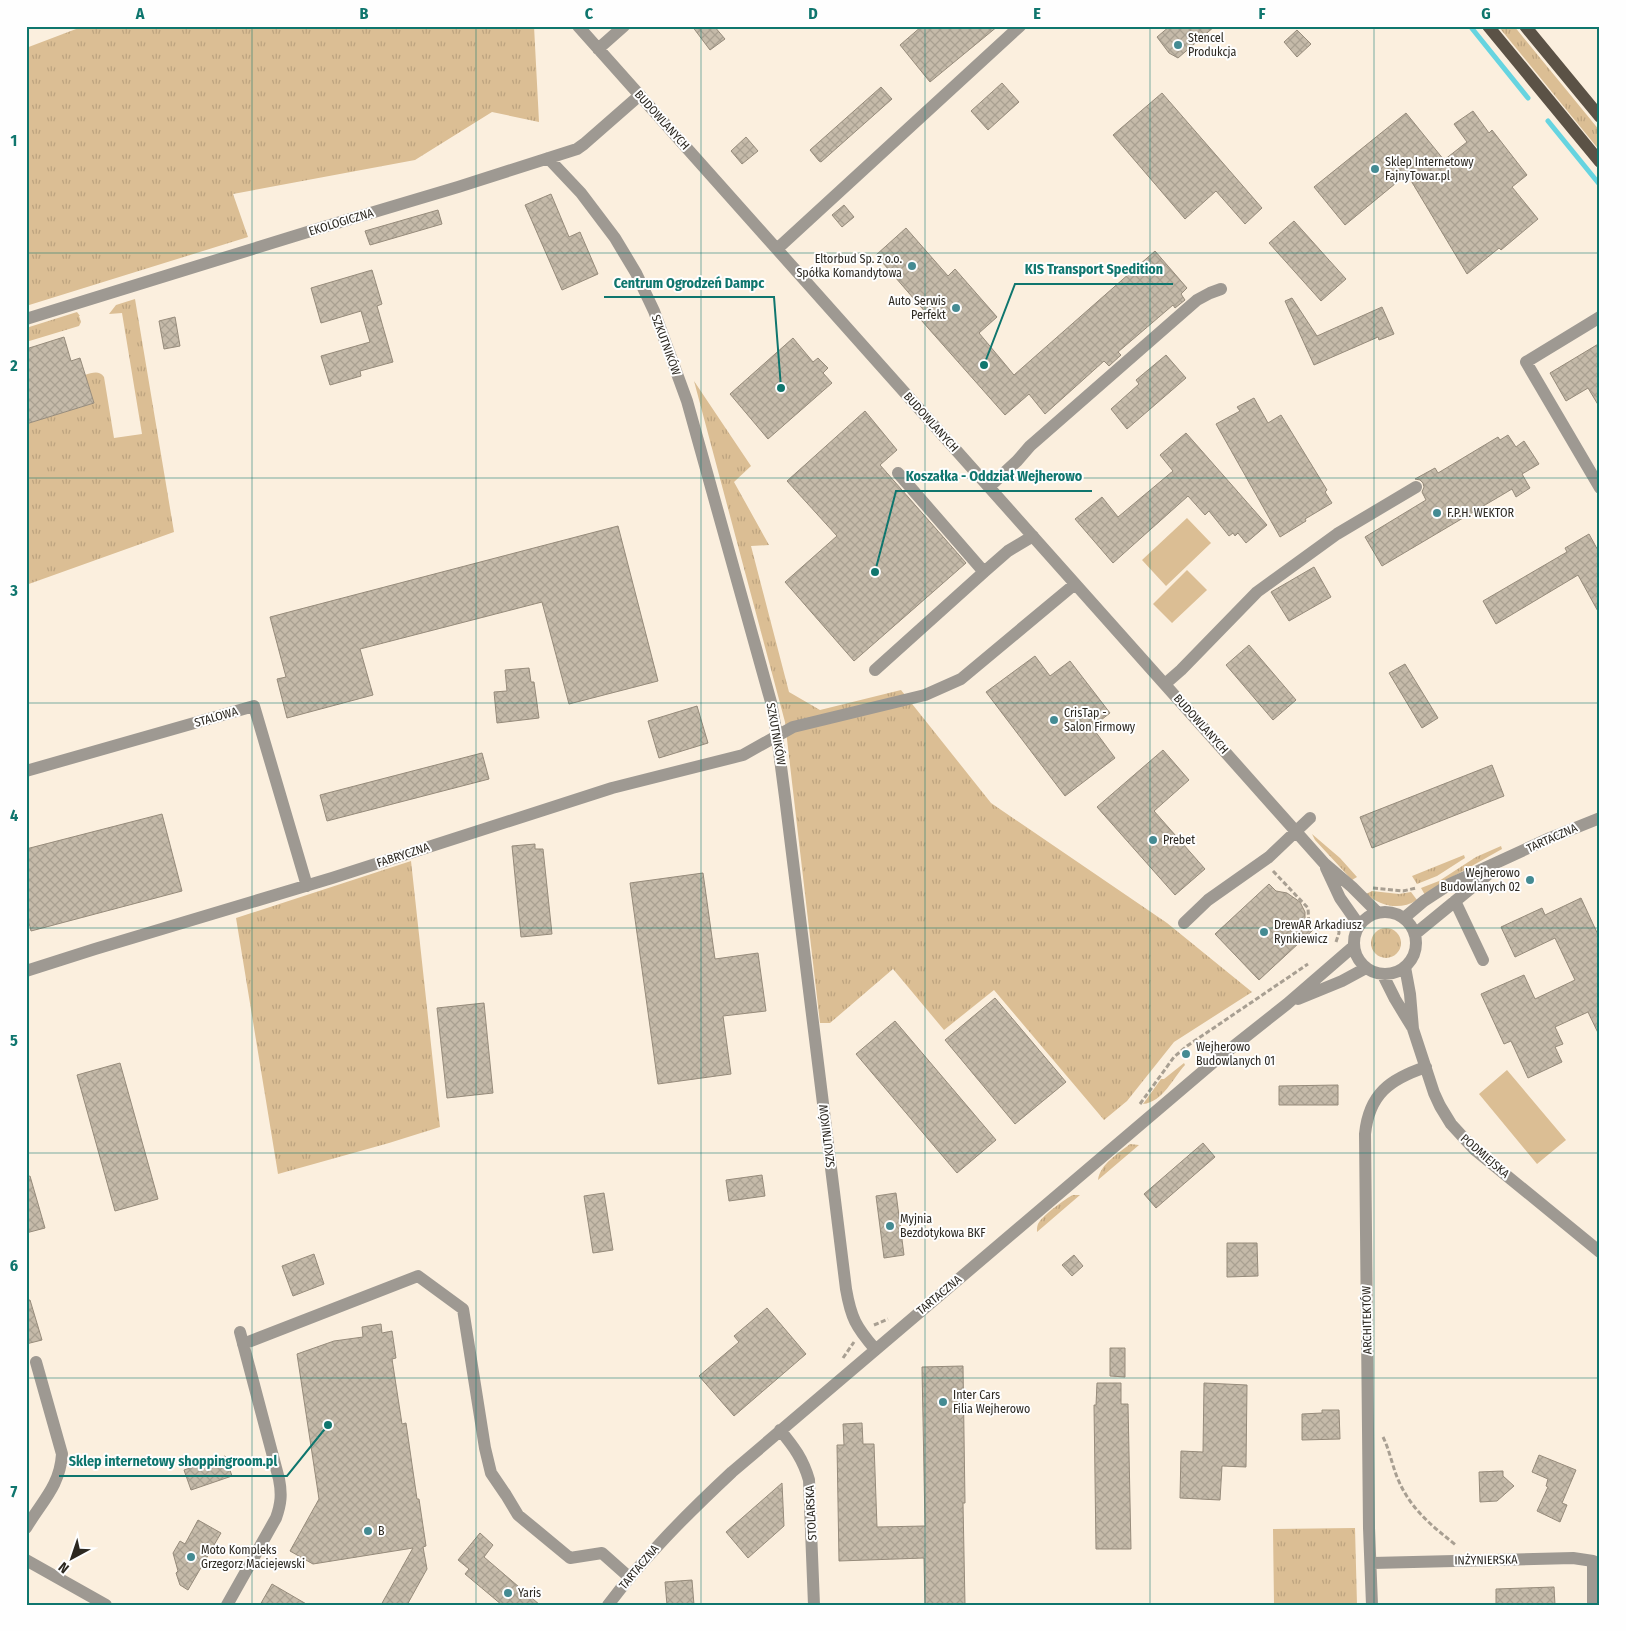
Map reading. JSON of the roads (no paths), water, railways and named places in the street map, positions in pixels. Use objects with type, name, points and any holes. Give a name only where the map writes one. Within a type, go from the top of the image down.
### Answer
[{"type":"main road","points":[[1488,26],[1600,162]]},
{"type":"main road","points":[[1525,26],[1600,117]]},
{"type":"street","name":"BUDOWLANYCH","points":[[578,26],[1324,863],[1378,912]]},
{"type":"street","points":[[598,49],[624,26]]},
{"type":"street","points":[[777,250],[1020,26]]},
{"type":"street","name":"EKOLOGICZNA","points":[[26,319],[577,149],[640,95]]},
{"type":"street","name":"SZKUTNIKÓW","points":[[548,158],[581,193],[615,238],[636,273],[654,311],[687,401],[771,702],[778,736],[846,1289],[853,1318],[863,1334],[876,1349]]},
{"type":"street","points":[[989,486],[1017,461],[1030,446],[1197,300],[1220,289]]},
{"type":"street","points":[[1600,317],[1526,362],[1600,488]]},
{"type":"street","points":[[898,473],[984,572]]},
{"type":"street","points":[[1165,684],[1257,592],[1337,534],[1416,487]]},
{"type":"street","points":[[875,670],[1008,551],[1033,536]]},
{"type":"street","name":"FABRYCZNA","points":[[26,972],[95,949],[307,886],[612,788],[743,755],[793,727],[925,695],[961,679],[1075,584]]},
{"type":"street","name":"STALOWA","points":[[26,771],[254,706],[307,886]]},
{"type":"street","points":[[1184,923],[1208,900],[1269,857],[1310,818]]},
{"type":"street","name":"TARTACZNA","points":[[1404,918],[1424,901],[1450,884],[1550,838],[1600,818]]},
{"type":"street","name":"TARTACZNA","points":[[1415,934],[1505,860]]},
{"type":"street","name":"BUDOWLANYCH","points":[[1324,863],[1340,898],[1360,925]]},
{"type":"street","points":[[1454,901],[1483,960]]},
{"type":"street","points":[[1378,912],[1391,912],[1404,918],[1411,925],[1415,934],[1416,946],[1413,958],[1405,967],[1395,973],[1374,973],[1366,968],[1358,958],[1354,946],[1355,935],[1360,925],[1368,917],[1378,912]]},
{"type":"street","name":"TARTACZNA","points":[[608,1605],[629,1577],[685,1516],[732,1472],[1214,1061],[1287,1004],[1354,946]]},
{"type":"street","name":"PODMIEJSKA","points":[[1405,967],[1410,994],[1413,1029]]},
{"type":"street","name":"TARTACZNA","points":[[1287,1004],[1342,981],[1366,968]]},
{"type":"street","name":"PODMIEJSKA","points":[[1383,974],[1394,999],[1413,1029],[1440,1106],[1460,1136],[1600,1252]]},
{"type":"street","name":"ARCHITEKTÓW","points":[[1372,1605],[1372,1563],[1369,1528],[1367,1121],[1371,1108],[1386,1086],[1406,1074],[1426,1067]]},
{"type":"street","points":[[227,1605],[276,1518],[282,1493],[242,1338],[418,1276],[463,1309],[484,1448],[491,1473],[518,1515],[570,1558],[602,1553],[629,1577]]},
{"type":"street","points":[[26,1528],[52,1491],[61,1467],[62,1454],[36,1362]]},
{"type":"street","name":"STOLARSKA","points":[[780,1430],[805,1465],[809,1480],[814,1605]]},
{"type":"street","name":"INŻYNIERSKA","points":[[1372,1563],[1573,1558],[1596,1563]]},
{"type":"street","points":[[26,1560],[106,1605]]},
{"type":"street","points":[[1593,1605],[1596,1563]]},
{"type":"waterway","points":[[1470,26],[1528,98]]},
{"type":"waterway","points":[[1548,121],[1600,185]]},
{"type":"place","name":"Stencel Produkcja","points":[[1178,45]]},
{"type":"place","name":"Sklep Internetowy FajnyTowar.pl","points":[[1375,169]]},
{"type":"place","name":"Eltorbud Sp. z o.o. Spółka Komandytowa","points":[[912,266]]},
{"type":"place","name":"Auto Serwis Perfekt","points":[[956,308]]},
{"type":"place","name":"KIS Transport Spedition","points":[[984,365]]},
{"type":"place","name":"Centrum Ogrodzeń Dampc","points":[[781,388]]},
{"type":"place","name":"F.P.H. WEKTOR","points":[[1437,513]]},
{"type":"place","name":"Koszałka - Oddział Wejherowo","points":[[875,572]]},
{"type":"place","name":"CrisTap - Salon Firmowy","points":[[1054,720]]},
{"type":"place","name":"Prebet","points":[[1153,840]]},
{"type":"place","name":"Wejherowo Budowlanych 02","points":[[1530,880]]},
{"type":"place","name":"DrewAR Arkadiusz Rynkiewicz","points":[[1264,932]]},
{"type":"place","name":"Wejherowo Budowlanych 01","points":[[1186,1054]]},
{"type":"place","name":"Myjnia Bezdotykowa BKF","points":[[890,1226]]},
{"type":"place","name":"Inter Cars Filia Wejherowo","points":[[943,1402]]},
{"type":"place","name":"Sklep internetowy shoppingroom.pl","points":[[328,1425]]},
{"type":"place","name":"B","points":[[368,1531]]},
{"type":"place","name":"Moto Kompleks Grzegorz Maciejewski","points":[[191,1557]]},
{"type":"place","name":"Yaris","points":[[508,1593]]}]
